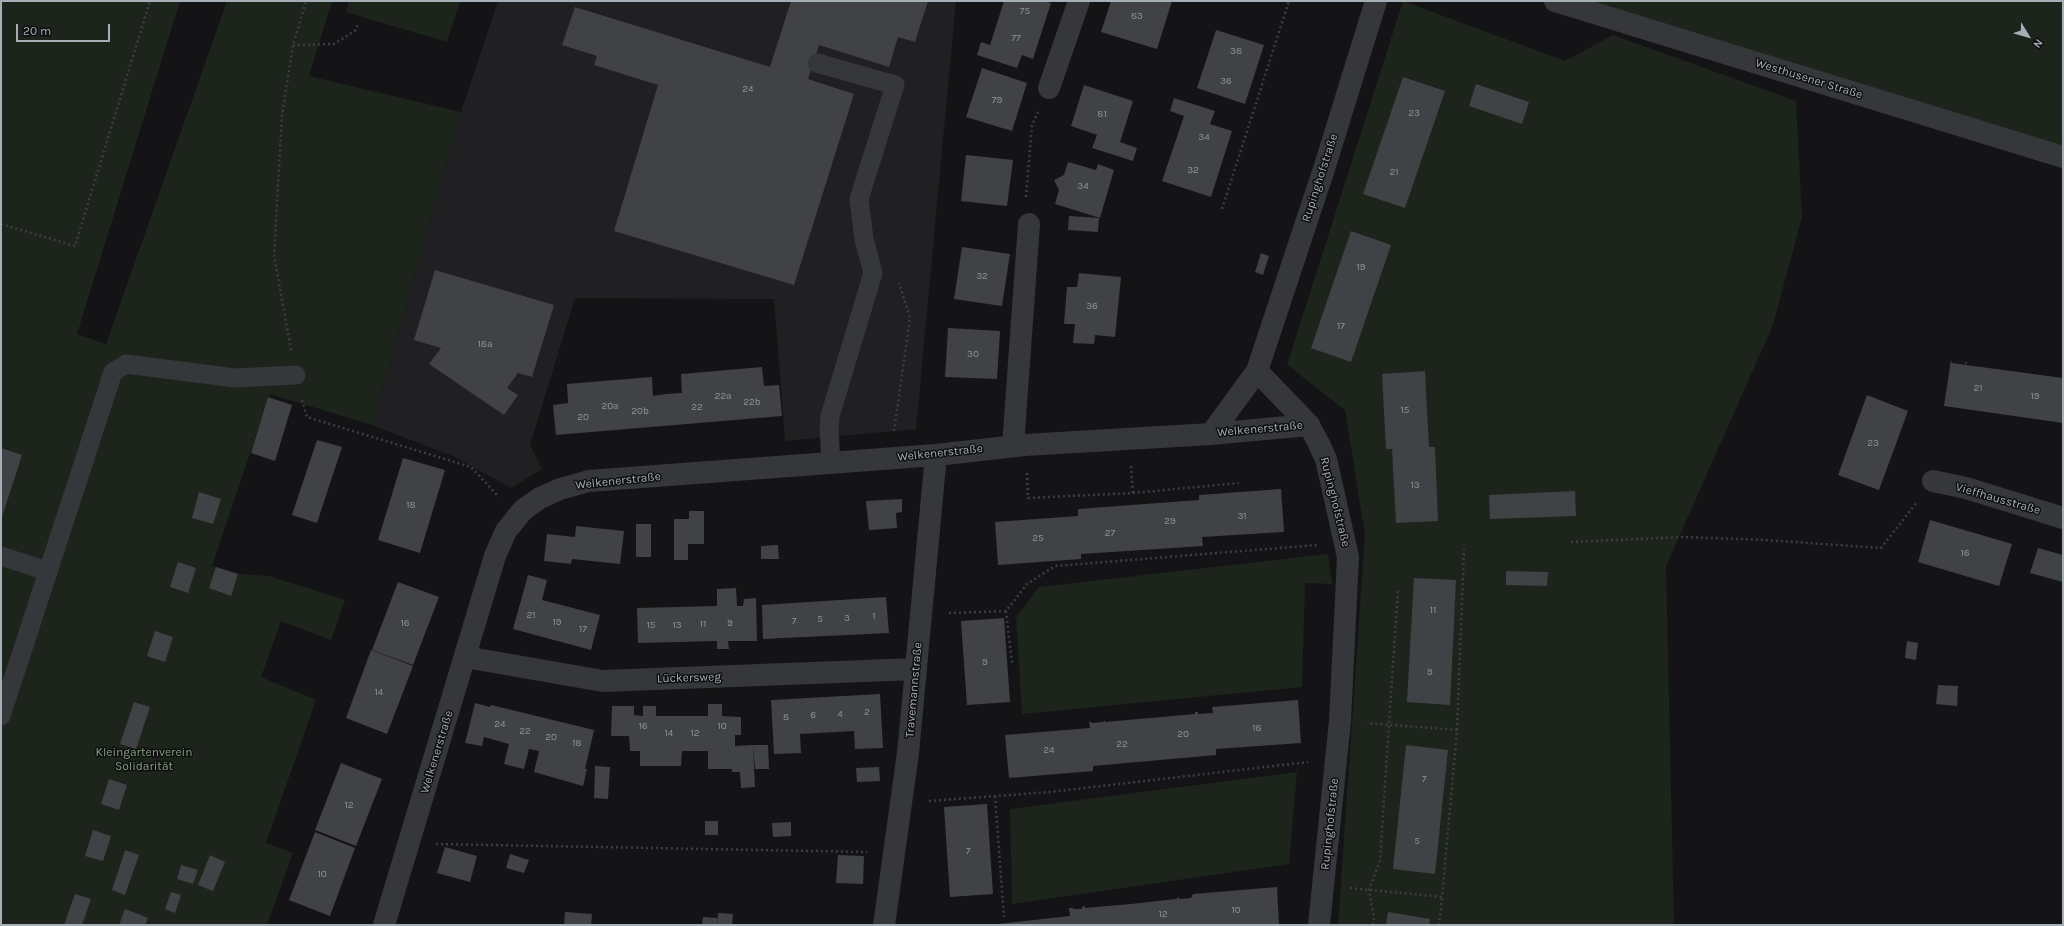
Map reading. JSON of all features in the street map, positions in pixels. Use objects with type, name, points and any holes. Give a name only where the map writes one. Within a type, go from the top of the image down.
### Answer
[{"type":"street","points":[[1049,88],[1079,1]]},
{"type":"street","name":"Rupinghofstraße","points":[[1319,925],[1340,721],[1348,557],[1326,459],[1309,424],[1257,371],[1324,169],[1376,1]]},
{"type":"street","name":"Westhusener Straße","points":[[1556,1],[2063,158]]},
{"type":"street","points":[[1019,445],[1029,224]]},
{"type":"street","name":"Welkenerstraße","points":[[1211,434],[1257,371]]},
{"type":"street","name":"Welkenerstraße","points":[[384,925],[495,556],[506,531],[523,510],[540,498],[560,488],[590,481],[936,455],[1019,445],[1211,434],[1309,424]]},
{"type":"street","name":"Travemannstraße","points":[[884,925],[901,803],[916,669],[936,455]]},
{"type":"street","name":"Vieffhausstraße","points":[[1933,481],[1966,488],[2063,518]]},
{"type":"street","name":"Lückersweg","points":[[465,657],[603,681],[916,669]]},
{"type":"lane","points":[[817,63],[895,85],[859,199],[864,239],[873,273],[830,416],[829,430],[831,463]]},
{"type":"lane","points":[[1,716],[113,372],[126,364],[146,365],[235,378],[296,375]]},
{"type":"lane","points":[[1,556],[47,571]]},
{"type":"path","points":[[1,224],[75,246],[150,1]]},
{"type":"path","points":[[306,1],[293,45],[282,115],[274,255],[296,375],[306,417],[471,467],[517,518]]},
{"type":"path","points":[[1222,209],[1289,1]]},
{"type":"path","points":[[293,45],[334,44],[356,30],[358,23]]},
{"type":"path","points":[[1029,224],[1025,207],[1032,125],[1049,88]]},
{"type":"path","points":[[890,458],[910,318],[898,282]]},
{"type":"path","points":[[1019,445],[1028,498],[1133,493],[1239,483]]},
{"type":"path","points":[[1571,542],[1683,537],[1765,540],[1881,548],[1933,481]]},
{"type":"path","points":[[1012,663],[1006,611],[1027,584],[1055,566],[1345,543]]},
{"type":"path","points":[[1439,925],[1457,730],[1464,549]]},
{"type":"path","points":[[1373,925],[1374,918],[1369,890],[1380,860],[1398,588]]},
{"type":"path","points":[[921,615],[1006,611]]},
{"type":"path","points":[[1340,721],[1457,730]]},
{"type":"path","points":[[901,803],[1050,792],[1336,759]]},
{"type":"path","points":[[995,796],[1004,917]]},
{"type":"path","points":[[409,844],[894,852]]},
{"type":"path","points":[[1324,885],[1442,898]]},
{"type":"shaded area","points":[[498,1],[956,1],[916,429],[785,441],[774,299],[575,298],[530,445],[542,469],[511,488],[455,457],[372,425],[461,112]]},
{"type":"green space","name":"Kleingartenverein Solidarität","points":[[1,1],[180,1],[77,334],[106,344],[227,1],[332,1],[309,76],[461,112],[372,425],[270,394],[212,566],[238,574],[269,576],[345,600],[331,640],[281,621],[261,677],[316,700],[266,843],[293,853],[267,925],[1,925]]},
{"type":"green space","points":[[349,1],[460,1],[447,42],[346,12]]},
{"type":"green space","points":[[1403,1],[1565,61],[1613,35],[1796,101],[1802,217],[1773,325],[1666,566],[1674,925],[1338,925],[1365,535],[1345,410],[1287,365]]},
{"type":"green space","points":[[1583,1],[2063,1],[2063,147]]},
{"type":"green space","points":[[1328,554],[1332,584],[1305,583],[1302,687],[1022,714],[1016,617],[1039,587]]},
{"type":"green space","points":[[1297,772],[1289,864],[1012,904],[1010,809]]},
{"type":"building","points":[[791,1],[928,1],[915,42],[898,37],[889,67],[819,45],[808,79],[854,94],[794,285],[614,231],[658,85],[594,65],[597,56],[562,45],[575,7],[770,67]]},
{"type":"building","points":[[1004,1],[1044,1],[1051,3],[1033,59],[1022,55],[1017,68],[977,55],[981,42],[990,45]]},
{"type":"building","points":[[1111,1],[1172,1],[1157,49],[1101,32]]},
{"type":"building","points":[[1216,30],[1264,45],[1245,104],[1197,88]]},
{"type":"building","points":[[982,68],[1027,83],[1012,131],[966,117]]},
{"type":"building","points":[[1403,77],[1445,91],[1405,208],[1363,194]]},
{"type":"building","points":[[1476,84],[1529,102],[1522,124],[1469,106]]},
{"type":"building","points":[[1084,85],[1133,101],[1120,142],[1137,148],[1133,161],[1092,148],[1097,135],[1071,126]]},
{"type":"building","points":[[1174,98],[1215,111],[1210,124],[1232,131],[1211,197],[1162,181],[1184,116],[1170,111]]},
{"type":"building","points":[[966,155],[1013,160],[1007,206],[961,201]]},
{"type":"building","points":[[1068,162],[1096,170],[1098,164],[1114,170],[1100,218],[1055,204],[1059,190],[1054,180],[1064,175]]},
{"type":"building","points":[[1069,216],[1099,218],[1098,232],[1068,230]]},
{"type":"building","points":[[1351,231],[1391,245],[1351,362],[1311,348]]},
{"type":"building","points":[[962,247],[1010,254],[1002,306],[954,299]]},
{"type":"building","points":[[1261,253],[1269,256],[1263,275],[1255,272]]},
{"type":"building","points":[[435,270],[554,305],[532,377],[518,373],[507,388],[518,395],[504,415],[429,364],[441,348],[414,340]]},
{"type":"building","points":[[1079,273],[1121,277],[1115,337],[1095,335],[1094,344],[1073,343],[1075,324],[1064,324],[1067,287],[1077,287]]},
{"type":"building","points":[[948,328],[1000,331],[997,379],[945,377]]},
{"type":"building","points":[[1951,360],[1952,363],[2063,378],[2063,423],[1944,406]]},
{"type":"building","points":[[762,367],[764,386],[779,385],[782,416],[556,435],[553,405],[568,403],[567,384],[652,377],[653,396],[682,393],[681,374]]},
{"type":"building","points":[[1425,371],[1429,447],[1435,447],[1438,521],[1396,523],[1392,449],[1386,449],[1382,374]]},
{"type":"building","points":[[1867,395],[1908,411],[1879,490],[1838,475]]},
{"type":"building","points":[[268,397],[292,405],[275,461],[251,453]]},
{"type":"building","points":[[317,440],[342,447],[317,523],[292,515]]},
{"type":"building","points":[[1,448],[22,455],[1,520]]},
{"type":"building","points":[[403,458],[445,470],[420,553],[378,540]]},
{"type":"building","points":[[1281,489],[1284,532],[1202,537],[1203,546],[1081,554],[1081,559],[998,565],[995,522],[1078,516],[1078,509],[1199,500],[1199,495]]},
{"type":"building","points":[[1575,491],[1576,516],[1490,519],[1489,495]]},
{"type":"building","points":[[199,492],[221,499],[213,524],[192,518]]},
{"type":"building","points":[[902,499],[902,512],[896,513],[897,528],[869,530],[866,501]]},
{"type":"building","points":[[689,511],[704,511],[704,544],[688,544],[688,560],[674,560],[674,519],[689,519]]},
{"type":"building","points":[[1930,520],[2012,544],[1999,586],[1918,562]]},
{"type":"building","points":[[636,524],[651,524],[651,557],[636,557]]},
{"type":"building","points":[[576,526],[624,531],[620,564],[572,559],[571,564],[544,561],[547,534],[575,537]]},
{"type":"building","points":[[778,545],[779,559],[761,559],[761,546]]},
{"type":"building","points":[[2038,548],[2063,555],[2063,582],[2030,573]]},
{"type":"building","points":[[178,562],[196,568],[188,593],[170,587]]},
{"type":"building","points":[[216,567],[238,574],[231,596],[209,588]]},
{"type":"building","points":[[1506,571],[1548,572],[1547,586],[1506,585]]},
{"type":"building","points":[[528,575],[547,580],[542,600],[600,615],[591,650],[513,629]]},
{"type":"building","points":[[1414,578],[1456,580],[1450,705],[1407,702]]},
{"type":"building","points":[[398,582],[439,597],[413,665],[372,650]]},
{"type":"building","points":[[736,588],[737,606],[743,606],[744,599],[756,598],[757,641],[728,641],[729,649],[717,649],[717,641],[638,643],[637,608],[717,606],[717,589]]},
{"type":"building","points":[[886,597],[889,633],[763,639],[762,605]]},
{"type":"building","points":[[1004,618],[1010,702],[967,705],[961,621]]},
{"type":"building","points":[[155,631],[173,637],[165,662],[147,656]]},
{"type":"building","points":[[1907,641],[1918,643],[1916,660],[1905,658]]},
{"type":"building","points":[[371,650],[413,666],[387,734],[346,718]]},
{"type":"building","points":[[1938,685],[1958,686],[1957,706],[1936,704]]},
{"type":"building","points":[[880,694],[883,748],[855,749],[854,731],[800,734],[801,753],[774,754],[771,700]]},
{"type":"building","points":[[1298,700],[1301,743],[1216,749],[1216,755],[1093,766],[1093,771],[1009,778],[1005,735],[1090,728],[1089,721],[1092,723],[1103,722],[1105,720],[1105,722],[1195,714],[1195,712],[1198,712],[1198,714],[1213,713],[1212,707]]},
{"type":"building","points":[[134,702],[150,707],[136,749],[120,744]]},
{"type":"building","points":[[475,703],[490,707],[491,705],[594,730],[585,769],[587,769],[583,786],[534,772],[539,751],[529,749],[524,769],[504,764],[509,744],[484,737],[482,746],[465,743]]},
{"type":"building","points":[[708,704],[722,704],[722,716],[741,717],[741,735],[735,735],[735,746],[753,745],[755,787],[741,788],[740,772],[732,772],[732,769],[708,769],[708,751],[682,751],[681,766],[640,766],[640,751],[630,751],[629,736],[611,736],[612,706],[634,706],[634,715],[643,716],[643,706],[656,706],[656,716],[708,716]]},
{"type":"building","points":[[753,745],[768,745],[769,769],[755,769]]},
{"type":"building","points":[[1406,745],[1448,750],[1435,874],[1393,869]]},
{"type":"building","points":[[341,763],[382,779],[356,846],[315,830]]},
{"type":"building","points":[[595,766],[610,767],[608,799],[594,798]]},
{"type":"building","points":[[879,767],[880,781],[857,782],[856,768]]},
{"type":"building","points":[[109,779],[127,785],[119,810],[101,804]]},
{"type":"building","points":[[987,804],[993,894],[950,897],[944,807]]},
{"type":"building","points":[[705,821],[718,821],[718,835],[705,835]]},
{"type":"building","points":[[791,822],[791,836],[773,837],[772,823]]},
{"type":"building","points":[[93,830],[111,836],[103,861],[85,856]]},
{"type":"building","points":[[315,832],[355,848],[330,916],[289,900]]},
{"type":"building","points":[[445,847],[477,856],[470,882],[437,873]]},
{"type":"building","points":[[125,850],[139,855],[125,895],[112,890]]},
{"type":"building","points":[[510,854],[529,860],[524,873],[506,868]]},
{"type":"building","points":[[210,855],[225,862],[213,891],[198,885]]},
{"type":"building","points":[[838,855],[864,856],[863,884],[836,883]]},
{"type":"building","points":[[181,865],[198,870],[193,884],[177,879]]},
{"type":"building","points":[[1277,887],[1279,925],[988,925],[1070,916],[1069,908],[1082,909],[1082,907],[1085,906],[1085,908],[1176,899],[1179,897],[1179,899],[1191,898],[1193,894]]},
{"type":"building","points":[[171,892],[181,895],[175,913],[165,909]]},
{"type":"building","points":[[75,894],[91,899],[82,925],[64,925]]},
{"type":"building","points":[[125,909],[148,918],[145,925],[119,925]]},
{"type":"building","points":[[565,912],[592,914],[591,925],[564,925]]},
{"type":"building","points":[[1388,912],[1430,919],[1429,925],[1386,925]]},
{"type":"building","points":[[718,913],[733,914],[732,925],[717,925]]},
{"type":"building","points":[[703,917],[717,918],[717,925],[702,925]]}]
